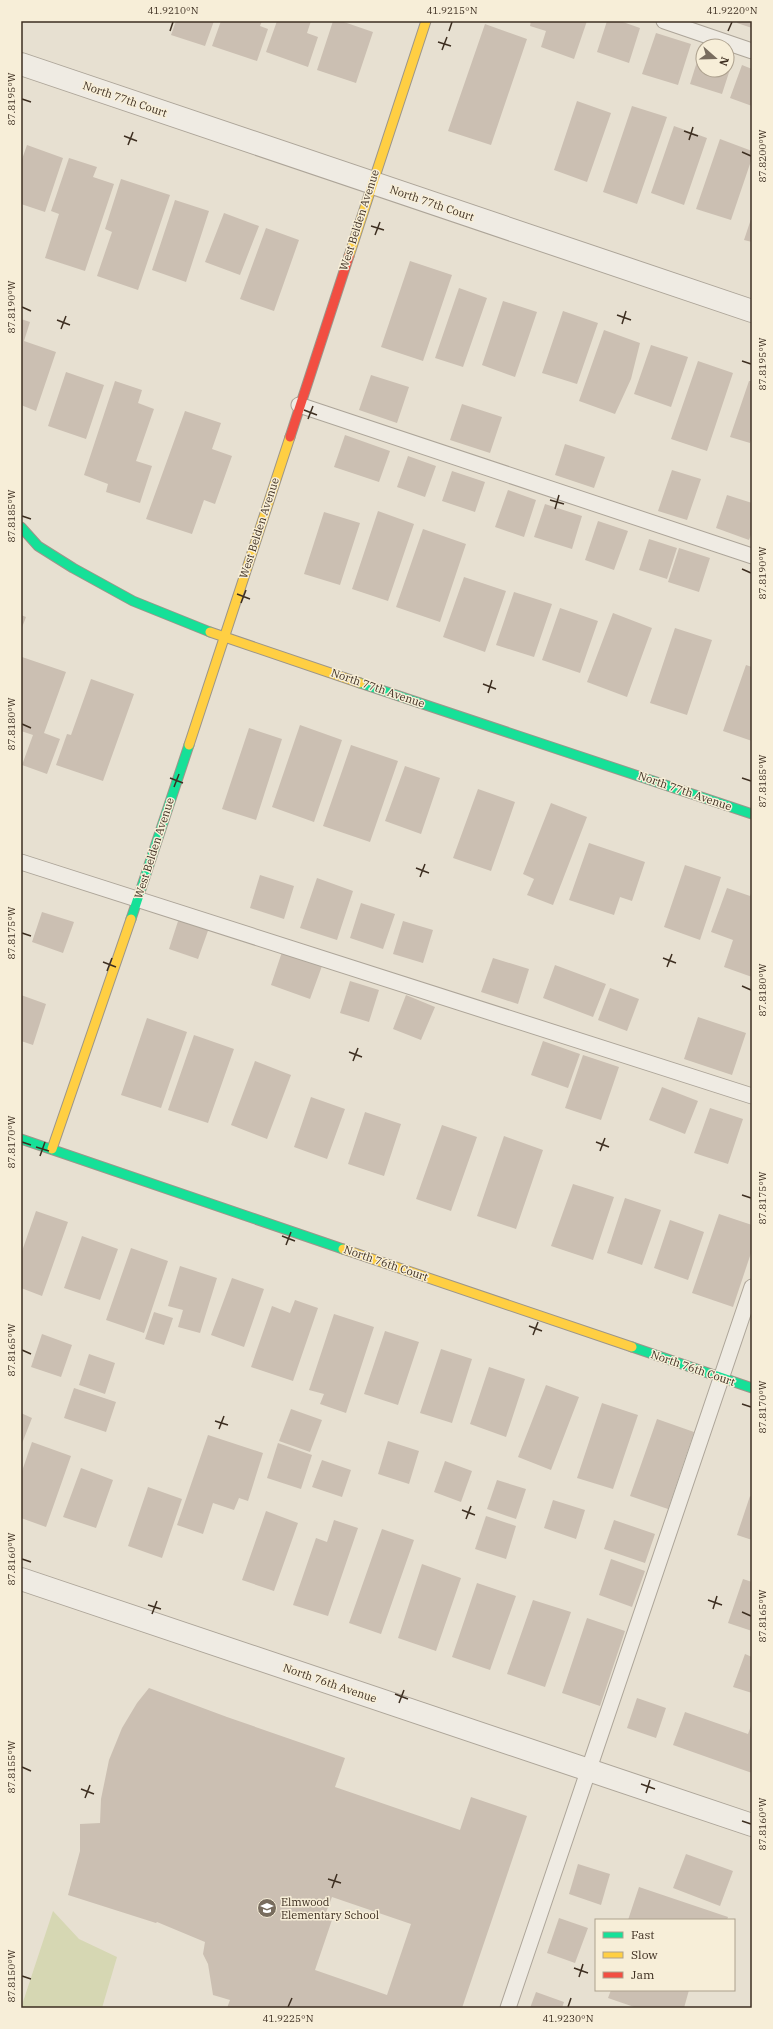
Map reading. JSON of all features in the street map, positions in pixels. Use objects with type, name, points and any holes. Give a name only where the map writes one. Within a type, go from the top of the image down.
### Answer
[{"type":"street","name":"West Belden Avenue","points":[[52,1149],[138,899],[426,21]]},
{"type":"street","name":"North 77th Court","points":[[21,64],[752,311]]},
{"type":"street","name":"North 77th Avenue","points":[[21,527],[38,546],[73,568],[133,601],[223,637],[752,814]]},
{"type":"street","name":"North 76th Court","points":[[21,1138],[752,1388]]},
{"type":"street","name":"North 76th Avenue","points":[[21,1579],[752,1825]]},
{"type":"lane","points":[[664,21],[752,50]]},
{"type":"lane","points":[[299,405],[752,556]]},
{"type":"lane","points":[[21,862],[752,1096]]},
{"type":"lane","points":[[508,2008],[752,1287]]},
{"type":"green space","points":[[53,1911],[79,1939],[117,1957],[102,2008],[21,2008]]},
{"type":"building","points":[[176,21],[214,21],[205,46],[171,35]]},
{"type":"building","points":[[221,21],[262,21],[260,26],[268,29],[257,61],[212,46]]},
{"type":"building","points":[[277,21],[311,21],[307,33],[318,37],[308,67],[266,52]]},
{"type":"building","points":[[333,21],[341,21],[373,32],[356,83],[317,70]]},
{"type":"building","points":[[531,21],[587,21],[574,59],[541,47],[546,31],[530,26]]},
{"type":"building","points":[[607,21],[620,21],[640,28],[629,63],[597,52]]},
{"type":"building","points":[[738,21],[752,21],[752,28],[737,23]]},
{"type":"building","points":[[485,24],[527,39],[491,145],[448,131]]},
{"type":"building","points":[[656,33],[691,44],[678,85],[642,74]]},
{"type":"building","points":[[742,65],[752,69],[752,106],[730,98]]},
{"type":"building","points":[[695,68],[695,78],[727,78],[722,94],[690,84]]},
{"type":"building","points":[[577,101],[611,113],[587,182],[554,170]]},
{"type":"building","points":[[632,106],[667,117],[637,204],[603,192]]},
{"type":"building","points":[[674,126],[707,138],[684,205],[651,193]]},
{"type":"building","points":[[720,139],[752,151],[752,158],[731,220],[696,209]]},
{"type":"building","points":[[27,145],[63,158],[45,212],[21,204],[21,162]]},
{"type":"building","points":[[69,158],[97,167],[93,177],[114,184],[85,271],[45,258],[59,214],[51,211]]},
{"type":"building","points":[[121,179],[170,195],[138,290],[97,276],[112,232],[105,229]]},
{"type":"building","points":[[175,200],[209,211],[186,282],[152,270]]},
{"type":"building","points":[[224,213],[259,226],[240,275],[205,262]]},
{"type":"building","points":[[752,216],[752,242],[744,240]]},
{"type":"building","points":[[266,228],[299,240],[274,311],[240,299]]},
{"type":"building","points":[[410,261],[452,275],[423,361],[381,347]]},
{"type":"building","points":[[459,288],[487,298],[463,367],[435,358]]},
{"type":"building","points":[[503,301],[537,312],[515,377],[482,365]]},
{"type":"building","points":[[563,311],[598,323],[577,384],[542,373]]},
{"type":"building","points":[[21,319],[30,322],[24,341],[56,352],[36,411],[21,405]]},
{"type":"building","points":[[604,330],[640,343],[631,379],[615,414],[579,401]]},
{"type":"building","points":[[651,345],[688,357],[671,407],[634,394]]},
{"type":"building","points":[[698,361],[733,373],[707,451],[671,439]]},
{"type":"building","points":[[66,372],[104,385],[86,439],[48,426]]},
{"type":"building","points":[[371,375],[409,387],[397,423],[359,410]]},
{"type":"building","points":[[115,381],[142,390],[138,403],[154,409],[136,461],[152,466],[140,503],[106,492],[108,484],[84,475]]},
{"type":"building","points":[[749,381],[752,381],[752,437],[750,443],[730,437]]},
{"type":"building","points":[[462,404],[502,417],[490,453],[450,440]]},
{"type":"building","points":[[185,411],[221,423],[212,449],[232,456],[215,504],[204,500],[192,534],[146,519]]},
{"type":"building","points":[[345,435],[390,451],[379,482],[334,467]]},
{"type":"building","points":[[565,444],[605,457],[594,488],[555,475]]},
{"type":"building","points":[[408,456],[436,466],[425,497],[397,487]]},
{"type":"building","points":[[672,470],[701,479],[687,520],[658,511]]},
{"type":"building","points":[[452,471],[485,482],[475,512],[442,501]]},
{"type":"building","points":[[508,490],[536,500],[524,537],[495,527]]},
{"type":"building","points":[[727,495],[752,503],[752,532],[749,540],[716,528]]},
{"type":"building","points":[[545,504],[582,516],[572,549],[534,537]]},
{"type":"building","points":[[378,511],[414,524],[388,601],[352,589]]},
{"type":"building","points":[[324,512],[360,523],[340,585],[304,574]]},
{"type":"building","points":[[598,521],[628,531],[614,570],[585,560]]},
{"type":"building","points":[[423,529],[466,544],[440,622],[396,607]]},
{"type":"building","points":[[649,539],[677,548],[667,579],[639,570]]},
{"type":"building","points":[[679,548],[710,558],[699,592],[668,582]]},
{"type":"building","points":[[464,577],[506,591],[485,652],[443,637]]},
{"type":"building","points":[[514,592],[552,604],[534,657],[496,645]]},
{"type":"building","points":[[560,608],[598,621],[580,673],[542,660]]},
{"type":"building","points":[[613,613],[652,628],[627,697],[587,682]]},
{"type":"building","points":[[21,615],[26,617],[21,630]]},
{"type":"building","points":[[675,628],[712,640],[687,715],[650,703]]},
{"type":"building","points":[[22,657],[66,672],[44,733],[60,739],[47,774],[22,765],[33,735],[21,731]]},
{"type":"building","points":[[746,665],[752,667],[752,741],[723,731]]},
{"type":"building","points":[[91,679],[134,694],[103,781],[56,765],[67,734],[71,735]]},
{"type":"building","points":[[300,725],[342,740],[314,822],[272,807]]},
{"type":"building","points":[[249,728],[282,739],[256,820],[222,809]]},
{"type":"building","points":[[351,745],[398,761],[370,842],[323,826]]},
{"type":"building","points":[[405,766],[440,778],[421,834],[385,821]]},
{"type":"building","points":[[478,789],[515,802],[491,871],[453,858]]},
{"type":"building","points":[[551,803],[587,817],[553,905],[527,895],[534,879],[523,874]]},
{"type":"building","points":[[589,843],[645,862],[632,901],[620,897],[614,915],[569,900]]},
{"type":"building","points":[[685,865],[721,877],[700,940],[664,927]]},
{"type":"building","points":[[260,875],[294,886],[284,919],[250,908]]},
{"type":"building","points":[[317,878],[353,891],[337,940],[300,928]]},
{"type":"building","points":[[727,888],[750,896],[752,891],[752,977],[724,967],[733,940],[711,932]]},
{"type":"building","points":[[361,903],[395,914],[383,949],[350,938]]},
{"type":"building","points":[[42,912],[74,922],[63,953],[32,942]]},
{"type":"building","points":[[180,915],[210,925],[198,959],[169,949]]},
{"type":"building","points":[[403,921],[433,930],[423,963],[393,954]]},
{"type":"building","points":[[282,952],[322,966],[310,999],[271,985]]},
{"type":"building","points":[[493,958],[529,969],[518,1004],[481,992]]},
{"type":"building","points":[[555,965],[606,984],[593,1017],[543,998]]},
{"type":"building","points":[[350,981],[379,990],[369,1022],[340,1013]]},
{"type":"building","points":[[610,988],[639,999],[627,1031],[598,1020]]},
{"type":"building","points":[[21,995],[46,1004],[33,1045],[21,1041]]},
{"type":"building","points":[[406,995],[435,1007],[421,1040],[393,1029]]},
{"type":"building","points":[[698,1017],[746,1033],[732,1075],[684,1059]]},
{"type":"building","points":[[147,1018],[187,1032],[161,1108],[121,1095]]},
{"type":"building","points":[[194,1035],[234,1049],[208,1123],[168,1110]]},
{"type":"building","points":[[543,1041],[580,1054],[568,1088],[531,1075]]},
{"type":"building","points":[[583,1055],[619,1067],[601,1120],[565,1108]]},
{"type":"building","points":[[255,1061],[291,1075],[267,1139],[231,1125]]},
{"type":"building","points":[[662,1087],[698,1101],[685,1134],[649,1120]]},
{"type":"building","points":[[311,1097],[345,1109],[327,1159],[294,1147]]},
{"type":"building","points":[[710,1108],[743,1119],[728,1164],[694,1153]]},
{"type":"building","points":[[365,1112],[401,1124],[384,1176],[348,1164]]},
{"type":"building","points":[[442,1125],[477,1137],[451,1211],[416,1199]]},
{"type":"building","points":[[504,1136],[543,1150],[516,1229],[477,1216]]},
{"type":"building","points":[[573,1184],[614,1197],[593,1260],[551,1246]]},
{"type":"building","points":[[625,1198],[661,1210],[642,1265],[607,1253]]},
{"type":"building","points":[[36,1211],[68,1222],[42,1296],[21,1288],[21,1254]]},
{"type":"building","points":[[719,1214],[752,1225],[752,1250],[733,1307],[692,1293]]},
{"type":"building","points":[[670,1220],[704,1232],[688,1280],[654,1268]]},
{"type":"building","points":[[82,1236],[118,1249],[100,1300],[64,1288]]},
{"type":"building","points":[[131,1248],[168,1261],[144,1333],[106,1320]]},
{"type":"building","points":[[180,1266],[217,1278],[200,1333],[178,1327],[183,1310],[168,1306]]},
{"type":"building","points":[[232,1278],[264,1289],[244,1347],[211,1335]]},
{"type":"building","points":[[295,1300],[318,1308],[293,1381],[251,1367],[272,1306],[290,1313]]},
{"type":"building","points":[[154,1312],[173,1318],[164,1345],[145,1339]]},
{"type":"building","points":[[334,1314],[374,1327],[346,1413],[320,1404],[324,1394],[309,1390]]},
{"type":"building","points":[[385,1331],[419,1342],[398,1405],[364,1394]]},
{"type":"building","points":[[42,1334],[72,1345],[61,1377],[31,1367]]},
{"type":"building","points":[[441,1349],[472,1359],[452,1423],[420,1413]]},
{"type":"building","points":[[89,1354],[115,1363],[105,1394],[79,1385]]},
{"type":"building","points":[[489,1367],[525,1379],[506,1437],[470,1424]]},
{"type":"building","points":[[546,1385],[579,1397],[551,1470],[518,1457]]},
{"type":"building","points":[[74,1388],[116,1402],[106,1432],[64,1418]]},
{"type":"building","points":[[602,1403],[638,1415],[613,1489],[577,1478]]},
{"type":"building","points":[[291,1409],[322,1420],[310,1452],[279,1441]]},
{"type":"building","points":[[21,1413],[32,1418],[21,1446]]},
{"type":"building","points":[[657,1419],[694,1432],[668,1509],[630,1496]]},
{"type":"building","points":[[208,1435],[263,1453],[248,1501],[239,1498],[234,1510],[213,1503],[203,1534],[177,1525]]},
{"type":"building","points":[[388,1441],[419,1451],[409,1484],[378,1474]]},
{"type":"building","points":[[32,1442],[71,1456],[46,1527],[21,1518],[21,1474]]},
{"type":"building","points":[[278,1443],[312,1455],[301,1489],[267,1478]]},
{"type":"building","points":[[322,1460],[351,1470],[342,1497],[312,1487]]},
{"type":"building","points":[[445,1461],[472,1471],[461,1502],[434,1492]]},
{"type":"building","points":[[81,1468],[113,1480],[96,1528],[63,1517]]},
{"type":"building","points":[[497,1480],[526,1489],[516,1519],[487,1509]]},
{"type":"building","points":[[148,1487],[182,1499],[162,1558],[128,1546]]},
{"type":"building","points":[[750,1496],[752,1497],[752,1540],[737,1535]]},
{"type":"building","points":[[553,1500],[585,1510],[576,1539],[544,1528]]},
{"type":"building","points":[[266,1511],[298,1523],[274,1591],[242,1580]]},
{"type":"building","points":[[486,1516],[516,1526],[506,1559],[475,1549]]},
{"type":"building","points":[[334,1520],[358,1528],[328,1616],[293,1605],[316,1538],[327,1542]]},
{"type":"building","points":[[614,1520],[655,1534],[645,1563],[604,1549]]},
{"type":"building","points":[[382,1529],[414,1540],[381,1634],[349,1623]]},
{"type":"building","points":[[611,1559],[645,1571],[632,1607],[599,1595]]},
{"type":"building","points":[[422,1564],[461,1578],[436,1651],[398,1638]]},
{"type":"building","points":[[743,1579],[752,1582],[752,1631],[728,1623]]},
{"type":"building","points":[[477,1583],[516,1596],[490,1670],[452,1657]]},
{"type":"building","points":[[533,1600],[571,1612],[545,1687],[507,1674]]},
{"type":"building","points":[[587,1618],[625,1631],[600,1706],[562,1693]]},
{"type":"building","points":[[745,1654],[752,1657],[752,1693],[733,1687]]},
{"type":"building","points":[[149,1688],[345,1758],[335,1787],[460,1830],[471,1797],[527,1816],[462,2008],[227,2008],[230,2000],[213,1995],[208,1964],[203,1954],[205,1942],[157,1922],[156,1923],[68,1895],[80,1851],[80,1824],[100,1823],[101,1799],[109,1760],[122,1728],[137,1703]],"holes":[[[332,1897],[411,1924],[387,1995],[315,1970],[333,1917],[325,1915]]]},
{"type":"building","points":[[637,1698],[666,1708],[656,1738],[627,1728]]},
{"type":"building","points":[[685,1712],[748,1734],[752,1723],[752,1773],[673,1745]]},
{"type":"building","points":[[686,1854],[733,1871],[720,1906],[673,1888]]},
{"type":"building","points":[[578,1864],[610,1874],[601,1905],[569,1894]]},
{"type":"building","points":[[639,1887],[728,1917],[727,1919],[628,1919]]},
{"type":"building","points":[[559,1918],[588,1928],[575,1963],[547,1953]]},
{"type":"building","points":[[611,1991],[689,1991],[684,2008],[637,2008],[608,1998]]},
{"type":"building","points":[[536,1992],[564,2002],[562,2008],[530,2008]]},
{"type":"traffic: fast","points":[[21,527],[38,546],[73,568],[133,601],[210,632]]},
{"type":"traffic: fast","points":[[360,683],[752,814]]},
{"type":"traffic: fast","points":[[131,919],[189,745]]},
{"type":"traffic: fast","points":[[21,1139],[343,1249]]},
{"type":"traffic: fast","points":[[632,1347],[752,1388]]},
{"type":"traffic: slow","points":[[349,256],[426,21]]},
{"type":"traffic: slow","points":[[189,745],[290,437]]},
{"type":"traffic: slow","points":[[210,632],[360,683]]},
{"type":"traffic: slow","points":[[52,1149],[131,919]]},
{"type":"traffic: slow","points":[[343,1249],[632,1347]]},
{"type":"traffic: jam","points":[[290,437],[349,256]]},
{"type":"place","name":"Elmwood Elementary School","points":[[267,1908]]}]
